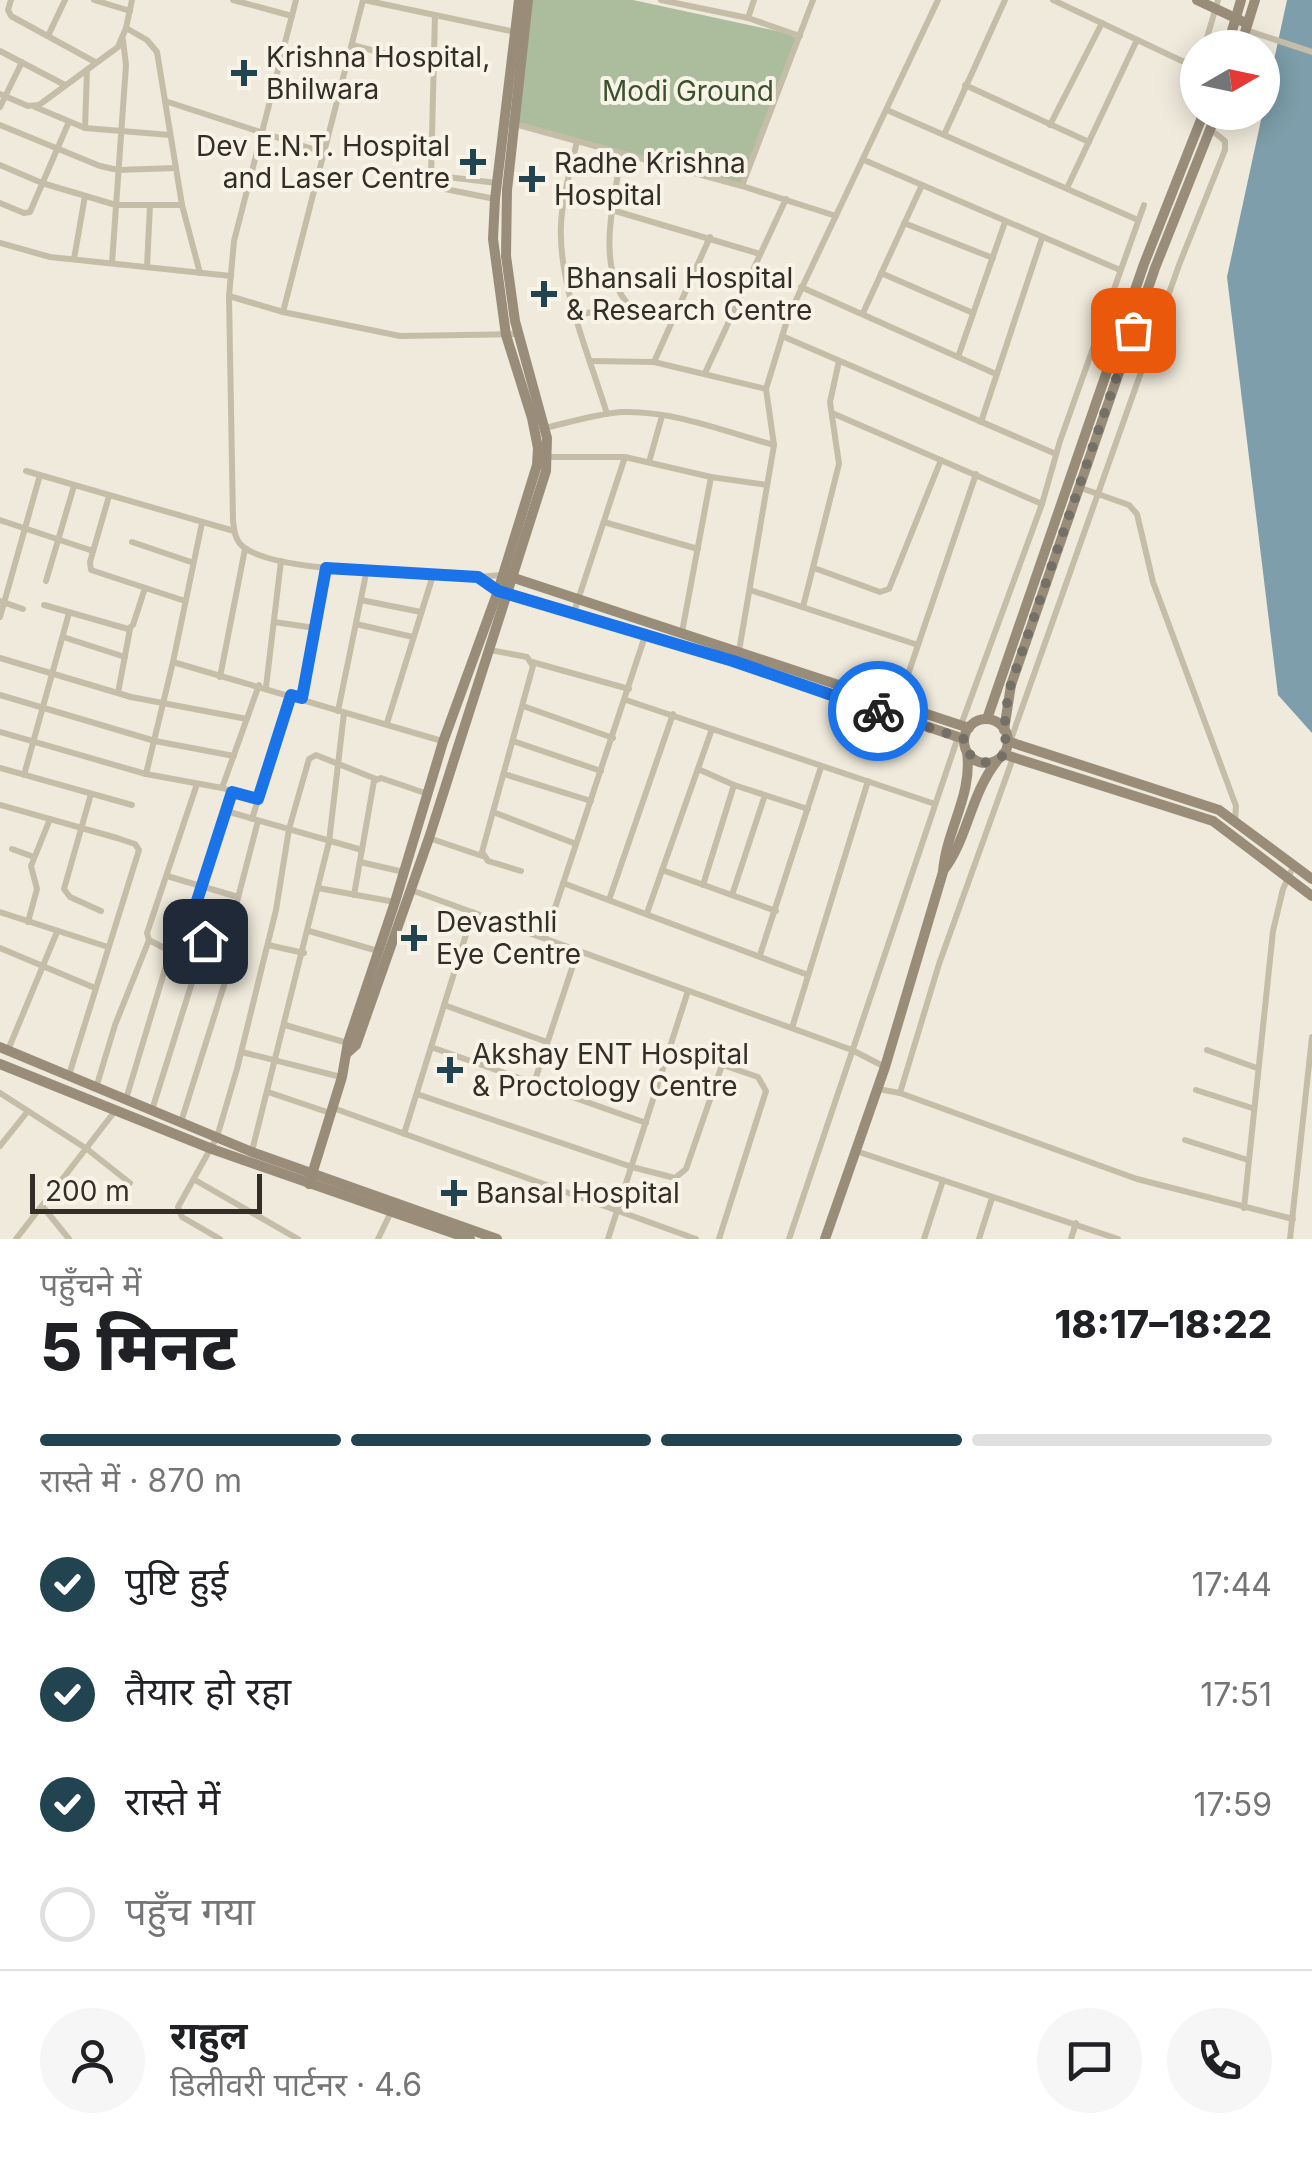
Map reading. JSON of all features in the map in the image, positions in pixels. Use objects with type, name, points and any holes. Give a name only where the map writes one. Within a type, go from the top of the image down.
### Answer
[{"type":"main road","points":[[519,0],[520,32]]},
{"type":"main road","points":[[508,576],[538,456],[532,418],[506,335],[494,258],[495,199],[528,0]]},
{"type":"main road","points":[[1196,0],[1216,5],[1242,24]]},
{"type":"main road","points":[[1238,30],[1242,24],[1254,3],[1240,0],[1242,24],[1242,30]]},
{"type":"main road","points":[[311,1180],[444,742],[543,483],[548,457],[545,428],[518,334],[506,256],[509,123]]},
{"type":"main road","points":[[942,872],[952,860],[973,800],[1006,756],[1011,684],[1025,628],[1144,264],[1197,130]]},
{"type":"main road","points":[[503,592],[963,733],[987,720],[1081,488],[1155,268],[1210,130]]},
{"type":"main road","points":[[508,576],[898,705],[963,733]]},
{"type":"main road","points":[[350,1047],[428,838],[490,650],[503,592]]},
{"type":"main road","points":[[987,720],[997,722],[1007,738],[1219,810],[1312,879]]},
{"type":"main road","points":[[825,1239],[885,1067],[942,872],[944,853],[969,780],[963,733]]},
{"type":"main road","points":[[967,752],[982,763],[1006,756],[1213,821],[1312,896]]},
{"type":"main road","points":[[4,1048],[311,1180],[470,1239]]},
{"type":"main road","points":[[0,1064],[212,1149],[497,1239]]},
{"type":"street","points":[[11,0],[10,16],[95,62]]},
{"type":"street","points":[[48,36],[65,0]]},
{"type":"street","points":[[94,0],[130,11]]},
{"type":"street","points":[[34,107],[110,54],[122,40],[132,0]]},
{"type":"street","points":[[233,0],[292,16]]},
{"type":"street","points":[[296,0],[234,241],[229,296],[234,531],[245,549],[281,561],[326,568],[508,576]]},
{"type":"street","points":[[284,312],[363,0],[520,32]]},
{"type":"street","points":[[661,0],[748,18],[800,36]]},
{"type":"street","points":[[708,10],[710,0]]},
{"type":"street","points":[[748,18],[754,0]]},
{"type":"street","points":[[742,186],[813,0]]},
{"type":"street","points":[[740,651],[774,445],[766,389],[782,336],[938,0]]},
{"type":"street","points":[[944,136],[1006,0]]},
{"type":"street","points":[[1053,0],[1180,60]]},
{"type":"street","points":[[1209,30],[1216,5]]},
{"type":"street","points":[[435,15],[430,173],[446,190],[495,199]]},
{"type":"street","points":[[1050,125],[1102,23]]},
{"type":"street","points":[[1242,24],[1312,52]]},
{"type":"street","points":[[126,28],[153,46],[182,205],[200,273]]},
{"type":"street","points":[[112,263],[126,65],[122,40]]},
{"type":"street","points":[[1068,188],[1137,40]]},
{"type":"street","points":[[352,45],[434,66]]},
{"type":"street","points":[[1,55],[65,85]]},
{"type":"street","points":[[0,106],[2,95],[22,62]]},
{"type":"street","points":[[84,128],[87,68]]},
{"type":"street","points":[[965,85],[1089,142]]},
{"type":"street","points":[[2,95],[84,128],[170,135]]},
{"type":"street","points":[[165,101],[325,153]]},
{"type":"street","points":[[887,110],[1138,220]]},
{"type":"street","points":[[509,123],[742,186],[836,216]]},
{"type":"street","points":[[0,203],[28,213],[68,124]]},
{"type":"street","points":[[0,125],[118,170],[175,168]]},
{"type":"street","points":[[1007,738],[1100,494],[1179,265],[1225,150],[1225,142],[1211,130]]},
{"type":"street","points":[[576,141],[561,226],[563,256],[607,414]]},
{"type":"street","points":[[622,154],[609,229],[616,282],[629,305]]},
{"type":"street","points":[[864,160],[1120,270]]},
{"type":"street","points":[[0,166],[116,205],[182,205]]},
{"type":"street","points":[[438,182],[447,177],[497,183]]},
{"type":"street","points":[[863,313],[922,185]]},
{"type":"street","points":[[74,260],[85,196]]},
{"type":"street","points":[[704,373],[786,199]]},
{"type":"street","points":[[147,267],[150,205]]},
{"type":"street","points":[[790,1239],[935,804],[963,733],[1144,205]]},
{"type":"street","points":[[612,210],[760,254]]},
{"type":"street","points":[[958,357],[1005,222]]},
{"type":"street","points":[[904,223],[992,258]]},
{"type":"street","points":[[654,362],[710,237]]},
{"type":"street","points":[[980,422],[1042,238]]},
{"type":"street","points":[[0,243],[34,254],[74,260],[231,276]]},
{"type":"street","points":[[881,273],[973,313]]},
{"type":"street","points":[[802,287],[996,374]]},
{"type":"street","points":[[229,296],[284,312],[400,336],[518,334]]},
{"type":"street","points":[[577,315],[629,305],[676,317]]},
{"type":"street","points":[[782,336],[1056,454]]},
{"type":"street","points":[[803,607],[838,464],[831,388],[839,360]]},
{"type":"street","points":[[592,362],[654,362],[766,389]]},
{"type":"street","points":[[832,413],[1042,504]]},
{"type":"street","points":[[545,428],[607,414],[662,416],[774,445]]},
{"type":"street","points":[[649,462],[662,416]]},
{"type":"street","points":[[548,457],[625,457],[712,478],[767,485]]},
{"type":"street","points":[[574,614],[625,457]]},
{"type":"street","points":[[814,568],[880,592],[890,589],[941,460]]},
{"type":"street","points":[[26,471],[234,531]]},
{"type":"street","points":[[898,705],[976,474]]},
{"type":"street","points":[[0,617],[40,476]]},
{"type":"street","points":[[682,632],[712,478]]},
{"type":"street","points":[[46,581],[74,486]]},
{"type":"street","points":[[1081,488],[1129,505],[1136,514],[1154,582],[1236,806],[1235,822]]},
{"type":"street","points":[[1044,494],[1065,500]]},
{"type":"street","points":[[109,496],[90,566],[96,574],[184,600]]},
{"type":"street","points":[[0,520],[93,552]]},
{"type":"street","points":[[604,522],[698,549]]},
{"type":"street","points":[[146,774],[202,523]]},
{"type":"street","points":[[132,542],[192,562]]},
{"type":"street","points":[[220,676],[245,549]]},
{"type":"street","points":[[222,788],[262,686],[281,561]]},
{"type":"street","points":[[302,698],[326,568]]},
{"type":"street","points":[[252,1152],[329,842],[341,712],[367,569]]},
{"type":"street","points":[[387,724],[434,572]]},
{"type":"street","points":[[478,577],[503,592]]},
{"type":"street","points":[[118,693],[130,629],[145,588]]},
{"type":"street","points":[[750,590],[918,645]]},
{"type":"street","points":[[361,600],[422,612]]},
{"type":"street","points":[[2,602],[23,609]]},
{"type":"street","points":[[44,605],[130,629]]},
{"type":"street","points":[[24,775],[69,613]]},
{"type":"street","points":[[274,622],[315,628]]},
{"type":"street","points":[[356,624],[414,638]]},
{"type":"street","points":[[544,938],[645,636]]},
{"type":"street","points":[[63,637],[125,657]]},
{"type":"street","points":[[490,650],[629,689]]},
{"type":"street","points":[[0,658],[118,693],[247,719]]},
{"type":"street","points":[[172,662],[444,742]]},
{"type":"street","points":[[483,856],[532,662]]},
{"type":"street","points":[[0,695],[155,741],[234,756]]},
{"type":"street","points":[[181,1122],[224,982],[226,944],[258,799],[291,695]]},
{"type":"street","points":[[626,700],[935,804]]},
{"type":"street","points":[[523,706],[612,738]]},
{"type":"street","points":[[609,900],[674,714]]},
{"type":"street","points":[[647,913],[712,729]]},
{"type":"street","points":[[0,732],[146,774],[258,799]]},
{"type":"street","points":[[513,740],[602,771]]},
{"type":"street","points":[[900,1094],[1006,756]]},
{"type":"street","points":[[220,1239],[178,1213],[217,1137],[242,1052],[268,945],[289,830],[310,757],[428,794]]},
{"type":"street","points":[[760,955],[822,767]]},
{"type":"street","points":[[0,768],[132,806]]},
{"type":"street","points":[[698,769],[734,785],[808,808]]},
{"type":"street","points":[[504,774],[591,801]]},
{"type":"street","points":[[354,895],[376,779]]},
{"type":"street","points":[[792,1028],[868,781]]},
{"type":"street","points":[[96,1088],[115,1025],[149,940],[147,933],[197,784]]},
{"type":"street","points":[[703,885],[734,785]]},
{"type":"street","points":[[152,1110],[205,941],[194,912],[232,792]]},
{"type":"street","points":[[91,794],[64,889],[100,911]]},
{"type":"street","points":[[732,895],[765,794]]},
{"type":"street","points":[[0,805],[135,844],[139,850],[69,1075]]},
{"type":"street","points":[[226,811],[362,850]]},
{"type":"street","points":[[493,812],[577,844]]},
{"type":"street","points":[[28,922],[37,888],[30,870],[50,819]]},
{"type":"street","points":[[428,838],[522,871]]},
{"type":"street","points":[[12,848],[34,857]]},
{"type":"street","points":[[360,862],[404,872]]},
{"type":"street","points":[[1244,1208],[1273,930],[1294,866]]},
{"type":"street","points":[[662,870],[776,911]]},
{"type":"street","points":[[167,876],[238,897]]},
{"type":"street","points":[[564,883],[808,974]]},
{"type":"street","points":[[318,888],[395,902]]},
{"type":"street","points":[[410,889],[852,1050],[885,1067]]},
{"type":"street","points":[[0,912],[108,947]]},
{"type":"street","points":[[404,1134],[473,912]]},
{"type":"street","points":[[4,1048],[57,932]]},
{"type":"street","points":[[308,932],[378,951]]},
{"type":"street","points":[[126,1100],[169,956],[166,949],[149,940]]},
{"type":"street","points":[[268,945],[304,953]]},
{"type":"street","points":[[0,948],[95,988]]},
{"type":"street","points":[[534,1083],[578,950]]},
{"type":"street","points":[[608,1239],[688,990]]},
{"type":"street","points":[[444,1006],[547,1042]]},
{"type":"street","points":[[285,1025],[350,1047]]},
{"type":"street","points":[[1290,1239],[1312,1038]]},
{"type":"street","points":[[670,1047],[758,1078],[766,1091],[719,1239]]},
{"type":"street","points":[[431,1048],[646,1123]]},
{"type":"street","points":[[1207,1050],[1257,1068]]},
{"type":"street","points":[[242,1052],[342,1078]]},
{"type":"street","points":[[417,1094],[632,1168],[674,1178],[684,1174],[722,1065]]},
{"type":"street","points":[[877,1089],[1137,1179],[1293,1219]]},
{"type":"street","points":[[1196,1090],[1252,1108]]},
{"type":"street","points":[[268,1092],[404,1134],[696,1239]]},
{"type":"street","points":[[0,1093],[130,1183]]},
{"type":"street","points":[[16,1239],[115,1110]]},
{"type":"street","points":[[2,1140],[28,1112]]},
{"type":"street","points":[[1186,1140],[1248,1160]]},
{"type":"street","points":[[856,1151],[1118,1239]]},
{"type":"street","points":[[196,1180],[298,1239]]},
{"type":"street","points":[[924,1239],[944,1180]]},
{"type":"street","points":[[979,1239],[992,1198]]},
{"type":"street","points":[[44,1205],[69,1239]]},
{"type":"street","points":[[378,1239],[391,1212]]},
{"type":"street","points":[[1070,1239],[1076,1223]]},
{"type":"green space","name":"Modi Ground","points":[[529,0],[633,0],[800,36],[742,186],[518,125]]},
{"type":"water","points":[[1287,0],[1312,0],[1312,733],[1278,695],[1227,277],[1259,130],[1280,130],[1280,32]]},
{"type":"way so far","points":[[878,711],[964,739],[970,757],[979,762],[994,761],[1003,755],[1011,684],[1133,330]]},
{"type":"place","name":"Krishna Hospital, Bhilwara","points":[[244,73]]},
{"type":"place","name":"Dev E.N.T. Hospital and Laser Centre","points":[[473,162]]},
{"type":"place","name":"Radhe Krishna Hospital","points":[[532,179]]},
{"type":"place","name":"Bhansali Hospital & Research Centre","points":[[544,294]]},
{"type":"place","name":"Devasthli Eye Centre","points":[[414,938]]},
{"type":"place","name":"Akshay ENT Hospital & Proctology Centre","points":[[450,1070]]},
{"type":"place","name":"Bansal Hospital","points":[[454,1193]]},
{"type":"route","points":[[205,941],[194,912],[232,792],[258,799],[291,695],[302,698],[326,568],[478,577],[498,591],[733,661],[878,711]]}]
